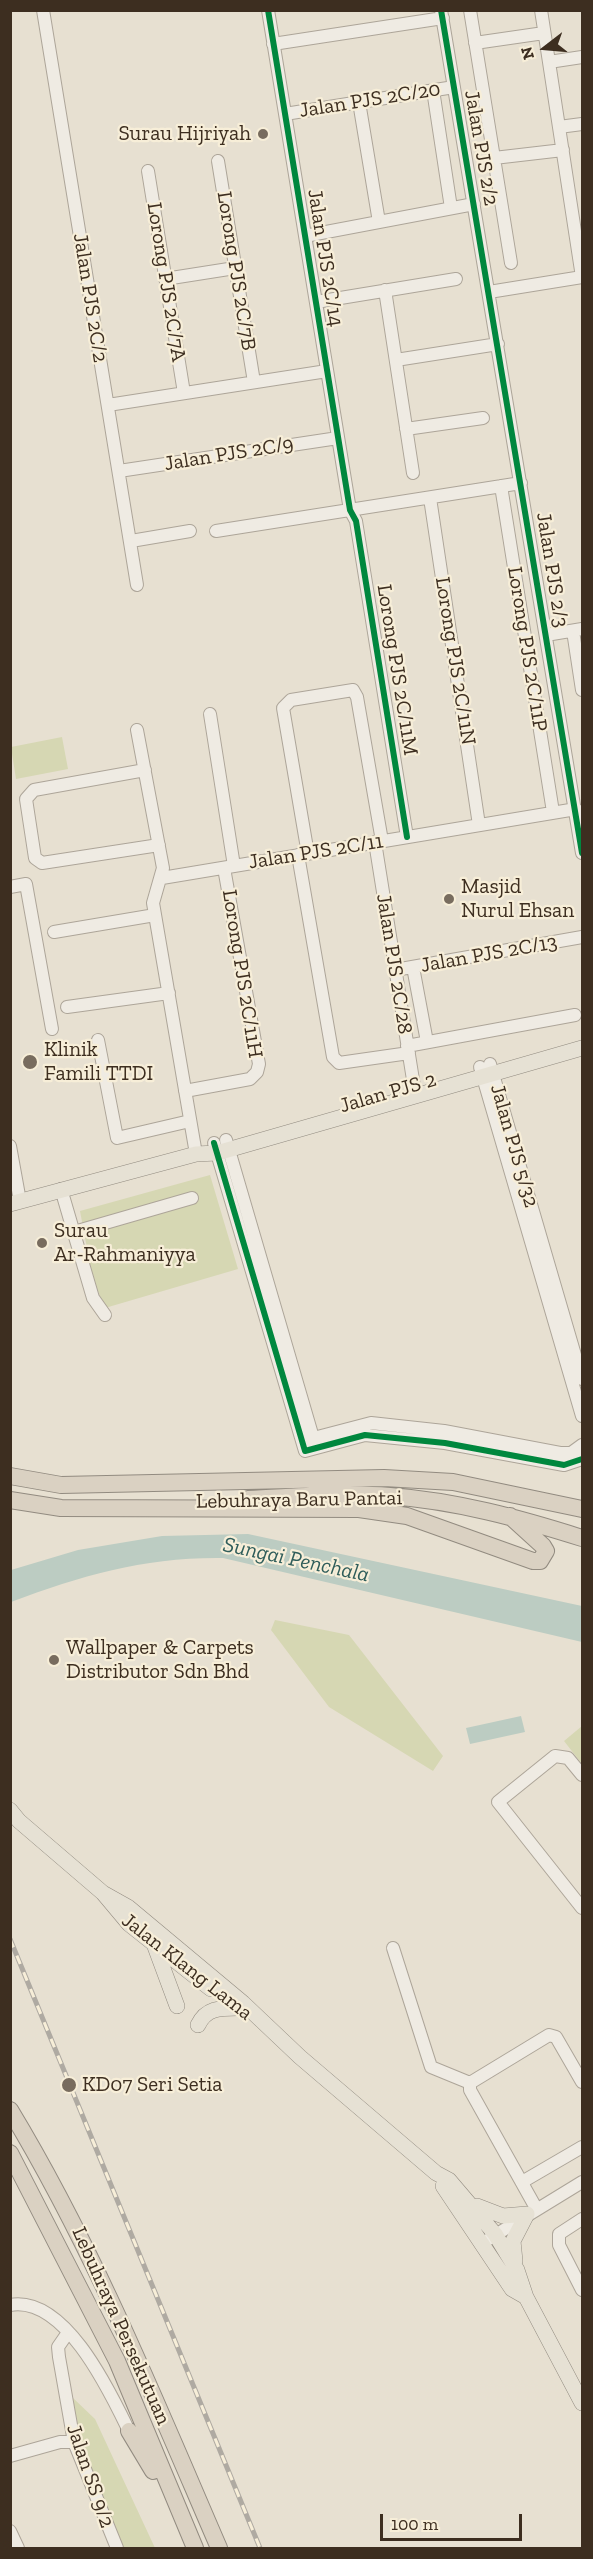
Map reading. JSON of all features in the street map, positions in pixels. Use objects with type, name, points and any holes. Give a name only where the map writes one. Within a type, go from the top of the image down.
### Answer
[{"type":"highway","name":"Lebuhraya Baru Pantai","points":[[10,1476],[62,1485],[384,1478],[453,1482],[582,1509]]},
{"type":"highway","name":"Lebuhraya Baru Pantai","points":[[10,1499],[61,1504],[96,1504],[388,1496],[450,1503],[510,1516],[582,1538]]},
{"type":"highway","points":[[10,1499],[61,1508],[359,1509],[389,1512],[540,1561],[546,1551],[543,1546],[510,1516]]},
{"type":"highway","name":"Lebuhraya Persekutuan","points":[[10,2110],[76,2227],[219,2548]]},
{"type":"highway","name":"Lebuhraya Persekutuan","points":[[10,2153],[73,2271],[117,2361],[192,2543]]},
{"type":"highway","points":[[10,2174],[73,2271]]},
{"type":"highway","points":[[129,2431],[192,2543]]},
{"type":"main road","name":"Jalan PJS 2","points":[[15,1203],[221,1147],[486,1070],[582,1038]]},
{"type":"main road","name":"Jalan PJS 2","points":[[221,1147],[414,1086],[582,1048]]},
{"type":"main road","name":"Jalan Klang Lama","points":[[10,1810],[19,1821],[103,1893],[128,1907],[243,2003],[277,2036],[436,2173],[517,2270],[526,2297],[582,2403]]},
{"type":"main road","name":"Jalan Klang Lama","points":[[103,1893],[120,1916],[237,2008],[277,2036]]},
{"type":"main road","points":[[153,1942],[177,2006]]},
{"type":"main road","points":[[198,2025],[208,2012],[217,2008],[237,2008]]},
{"type":"main road","name":"Jalan Klang Lama","points":[[436,2173],[449,2180],[472,2203],[512,2289],[526,2297]]},
{"type":"main road","points":[[472,2203],[494,2214],[532,2211]]},
{"type":"main road","points":[[517,2270],[513,2241],[532,2211]]},
{"type":"main road","points":[[570,2380],[582,2392]]},
{"type":"street","name":"Jalan PJS 2C/2","points":[[43,10],[137,585]]},
{"type":"street","name":"Jalan PJS 2C/14","points":[[268,10],[350,510]]},
{"type":"street","points":[[470,10],[511,263]]},
{"type":"street","points":[[489,292],[582,277],[541,10]]},
{"type":"street","points":[[273,44],[442,14]]},
{"type":"street","name":"Jalan PJS 2/2","points":[[442,14],[489,292]]},
{"type":"street","points":[[475,43],[544,33]]},
{"type":"street","points":[[549,62],[582,57]]},
{"type":"street","name":"Jalan PJS 2C/20","points":[[285,114],[454,87]]},
{"type":"street","points":[[433,90],[451,208]]},
{"type":"street","points":[[359,102],[379,222]]},
{"type":"street","points":[[559,127],[582,124]]},
{"type":"street","points":[[494,158],[563,150]]},
{"type":"street","name":"Lorong PJS 2C/7B","points":[[218,161],[254,382]]},
{"type":"street","name":"Lorong PJS 2C/7A","points":[[148,171],[184,393]]},
{"type":"street","points":[[305,236],[474,204]]},
{"type":"street","points":[[165,279],[235,268]]},
{"type":"street","points":[[316,302],[456,279]]},
{"type":"street","points":[[385,290],[413,473]]},
{"type":"street","name":"Jalan PJS 2/3","points":[[489,292],[546,635],[577,787],[576,809],[582,853]]},
{"type":"street","points":[[396,360],[498,344]]},
{"type":"street","points":[[108,405],[327,371]]},
{"type":"street","points":[[406,429],[483,418]]},
{"type":"street","name":"Jalan PJS 2C/9","points":[[119,471],[338,438]]},
{"type":"street","points":[[216,531],[521,483]]},
{"type":"street","name":"Lorong PJS 2C/11P","points":[[501,486],[553,812]]},
{"type":"street","name":"Lorong PJS 2C/11N","points":[[430,498],[479,825]]},
{"type":"street","name":"Lorong PJS 2C/11M","points":[[350,510],[356,521],[407,837]]},
{"type":"street","points":[[131,540],[190,531]]},
{"type":"street","points":[[546,635],[578,630],[582,690]]},
{"type":"street","name":"Jalan PJS 2C/28","points":[[303,854],[284,708],[291,700],[353,690],[357,697],[395,970],[414,1086]]},
{"type":"street","name":"Lorong PJS 2C/11H","points":[[185,1091],[250,1079],[257,1072],[259,1064],[229,867],[210,714]]},
{"type":"street","points":[[137,730],[164,868],[162,878],[155,890],[155,915],[196,1154]]},
{"type":"street","points":[[145,770],[34,790],[26,799],[35,858],[42,863],[159,845]]},
{"type":"street","name":"Jalan PJS 2C/11","points":[[162,878],[576,809]]},
{"type":"street","points":[[303,854],[317,967],[333,1057],[339,1063],[408,1049],[427,1042],[575,1015]]},
{"type":"street","points":[[10,887],[26,884],[52,1029]]},
{"type":"street","points":[[54,932],[155,915]]},
{"type":"street","name":"Jalan PJS 2C/13","points":[[395,970],[582,937]]},
{"type":"street","points":[[413,967],[427,1042]]},
{"type":"street","points":[[67,1007],[168,993]]},
{"type":"street","points":[[98,1040],[117,1138],[190,1121]]},
{"type":"street","name":"Jalan PJS 5/32","points":[[486,1070],[530,1220],[575,1357]]},
{"type":"street","points":[[10,1146],[15,1203]]},
{"type":"street","points":[[221,1147],[310,1442]]},
{"type":"street","points":[[61,1190],[93,1298],[105,1315]]},
{"type":"street","points":[[74,1232],[192,1198]]},
{"type":"street","points":[[575,1357],[582,1379]]},
{"type":"street","points":[[575,1357],[582,1416]]},
{"type":"street","points":[[310,1442],[370,1422],[444,1431],[560,1453],[571,1453],[582,1444]]},
{"type":"street","points":[[310,1442],[365,1435],[445,1443],[564,1465],[582,1460]]},
{"type":"street","points":[[582,1775],[568,1758],[555,1756],[498,1802],[582,1908]]},
{"type":"street","points":[[393,1948],[431,2067],[470,2084]]},
{"type":"street","points":[[470,2084],[549,2035],[556,2037],[582,2082]]},
{"type":"street","points":[[470,2084],[470,2090],[522,2182],[532,2211]]},
{"type":"street","points":[[522,2182],[582,2147]]},
{"type":"street","points":[[489,2238],[582,2182]]},
{"type":"street","points":[[582,2219],[560,2234],[559,2245],[582,2290]]},
{"type":"street","points":[[10,2305],[26,2304],[42,2310],[68,2334],[93,2362],[129,2431]]},
{"type":"street","name":"Jalan SS 9/2","points":[[68,2334],[58,2347],[74,2442],[117,2548]]},
{"type":"street","points":[[10,2456],[60,2442],[74,2442]]},
{"type":"street","points":[[10,2531],[18,2548]]},
{"type":"green space","points":[[62,737],[68,769],[16,779],[11,747]]},
{"type":"green space","points":[[210,1175],[238,1269],[105,1308],[93,1280],[80,1211]]},
{"type":"green space","points":[[275,1620],[349,1635],[443,1756],[433,1771],[329,1707],[271,1630]]},
{"type":"green space","points":[[582,1726],[582,1764],[564,1741]]},
{"type":"green space","points":[[73,2398],[95,2419],[155,2548],[122,2548],[79,2441]]},
{"type":"water","name":"Sungai Penchala","points":[[248,1534],[582,1606],[582,1642],[223,1558],[194,1558],[141,1564],[89,1576],[11,1602],[11,1570],[78,1550],[162,1536]]},
{"type":"water","points":[[521,1716],[525,1732],[470,1744],[466,1728]]},
{"type":"railway","points":[[10,1939],[260,2548]]},
{"type":"cycle path","points":[[268,10],[350,510],[356,521],[407,837]]},
{"type":"cycle path","points":[[441,10],[582,853]]},
{"type":"cycle path","points":[[214,1143],[305,1451],[365,1435],[445,1443],[564,1465],[582,1459]]},
{"type":"place","name":"Surau Hijriyah","points":[[263,134]]},
{"type":"place","name":"Masjid Nurul Ehsan","points":[[449,899]]},
{"type":"place","name":"Klinik Famili TTDI","points":[[30,1062]]},
{"type":"place","name":"Surau Ar-Rahmaniyya","points":[[42,1243]]},
{"type":"place","name":"Wallpaper & Carpets Distributor Sdn Bhd","points":[[54,1660]]},
{"type":"place","name":"KD07 Seri Setia","points":[[69,2085]]}]
